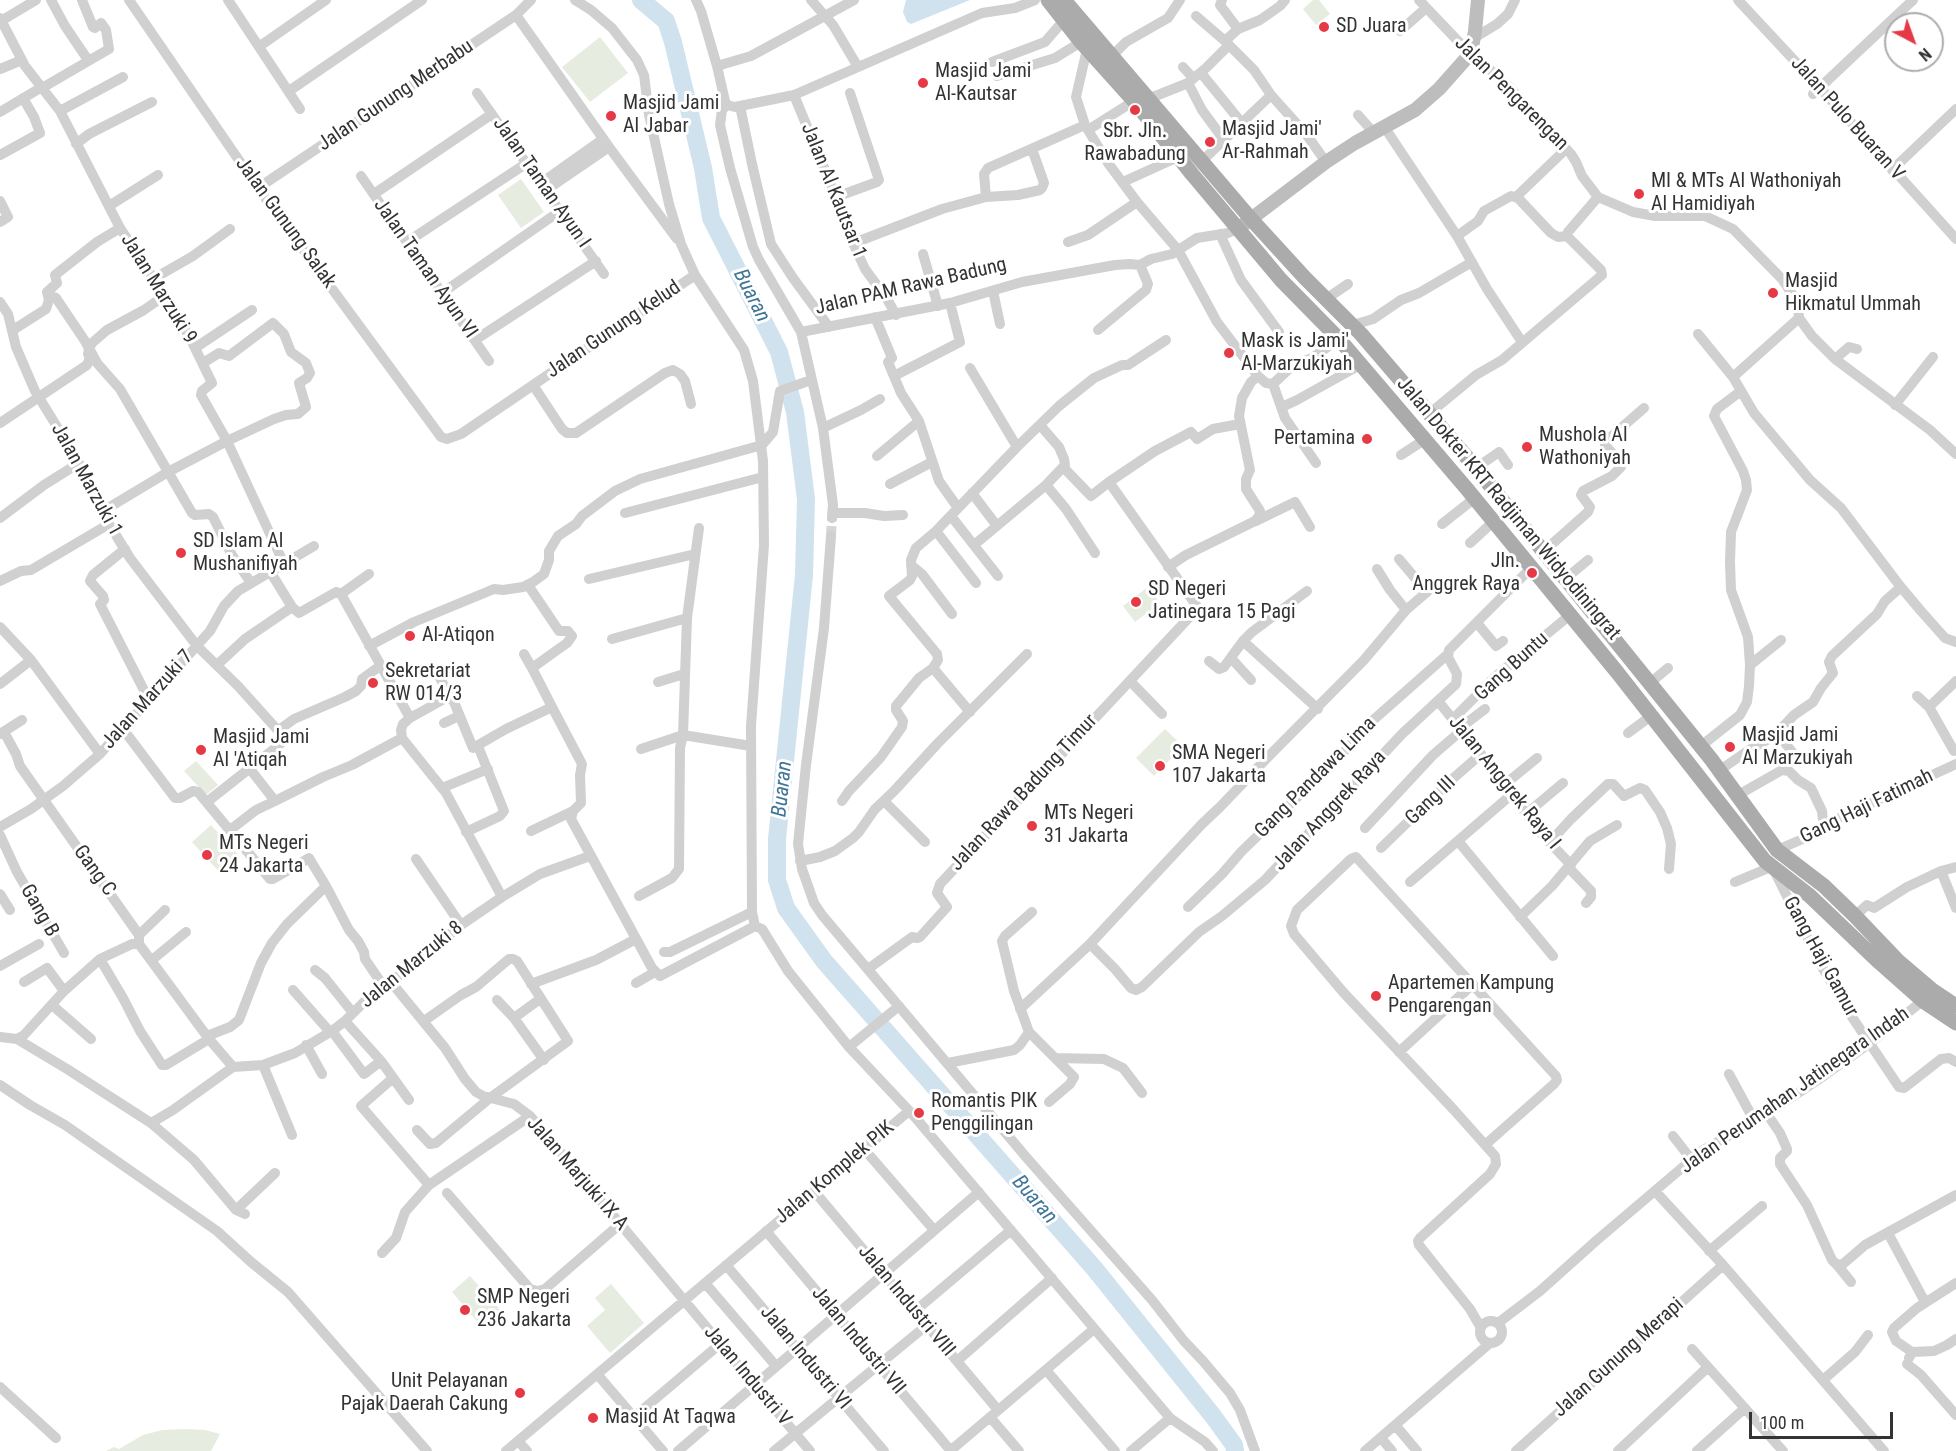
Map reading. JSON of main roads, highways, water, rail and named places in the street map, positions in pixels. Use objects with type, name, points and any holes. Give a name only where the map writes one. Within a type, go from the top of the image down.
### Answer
[{"type":"main road","name":"Jalan Dokter KRT Radjiman Widyodiningrat","points":[[1048,0],[1084,46],[1201,162],[1245,223],[1281,280],[1339,339],[1474,498],[1772,868],[1818,902],[1879,962],[1928,996],[1954,1000]]},
{"type":"main road","name":"Jalan Dokter KRT Radjiman Widyodiningrat","points":[[1064,0],[1112,56],[1178,157],[1353,325],[1430,413],[1701,746],[1777,850],[1812,876],[1856,916],[1928,996],[1956,1023]]},
{"type":"water","points":[[906,0],[970,0],[911,24],[907,22],[903,12]]},
{"type":"waterway","name":"Buaran","points":[[641,0],[666,21],[703,168],[711,218],[779,352],[795,412],[806,499],[804,575],[777,839],[777,880],[786,908],[824,961],[1094,1268],[1213,1416],[1234,1445],[1235,1451]]},
{"type":"tunnel","points":[[831,536],[832,518]]},
{"type":"place","name":"SD Juara","points":[[1324,27]]},
{"type":"place","name":"Masjid Jami Al-Kautsar","points":[[923,83]]},
{"type":"place","name":"Sbr. Jln. Rawabadung","points":[[1135,110]]},
{"type":"place","name":"Masjid Jami Al Jabar","points":[[611,116]]},
{"type":"place","name":"Masjid Jami' Ar-Rahmah","points":[[1210,142]]},
{"type":"place","name":"MI & MTs Al Wathoniyah Al Hamidiyah","points":[[1639,194]]},
{"type":"place","name":"Masjid Hikmatul Ummah","points":[[1773,293]]},
{"type":"place","name":"Mask is Jami' Al-Marzukiyah","points":[[1229,353]]},
{"type":"place","name":"Pertamina","points":[[1367,439]]},
{"type":"place","name":"Mushola Al Wathoniyah","points":[[1527,447]]},
{"type":"place","name":"SD Islam Al Mushanifiyah","points":[[181,553]]},
{"type":"place","name":"Jln. Anggrek Raya","points":[[1532,573]]},
{"type":"place","name":"SD Negeri Jatinegara 15 Pagi","points":[[1136,602]]},
{"type":"place","name":"Al-Atiqon","points":[[410,636]]},
{"type":"place","name":"Sekretariat RW 014/3","points":[[373,683]]},
{"type":"place","name":"Masjid Jami Al Marzukiyah","points":[[1730,747]]},
{"type":"place","name":"Masjid Jami Al 'Atiqah","points":[[201,750]]},
{"type":"place","name":"SMA Negeri 107 Jakarta","points":[[1160,766]]},
{"type":"place","name":"MTs Negeri 31 Jakarta","points":[[1032,826]]},
{"type":"place","name":"MTs Negeri 24 Jakarta","points":[[207,855]]},
{"type":"place","name":"Apartemen Kampung Pengarengan","points":[[1376,996]]},
{"type":"place","name":"Romantis PIK Penggilingan","points":[[919,1113]]},
{"type":"place","name":"SMP Negeri 236 Jakarta","points":[[465,1310]]},
{"type":"place","name":"Unit Pelayanan Pajak Daerah Cakung","points":[[520,1393]]},
{"type":"place","name":"Masjid At Taqwa","points":[[593,1418]]}]
